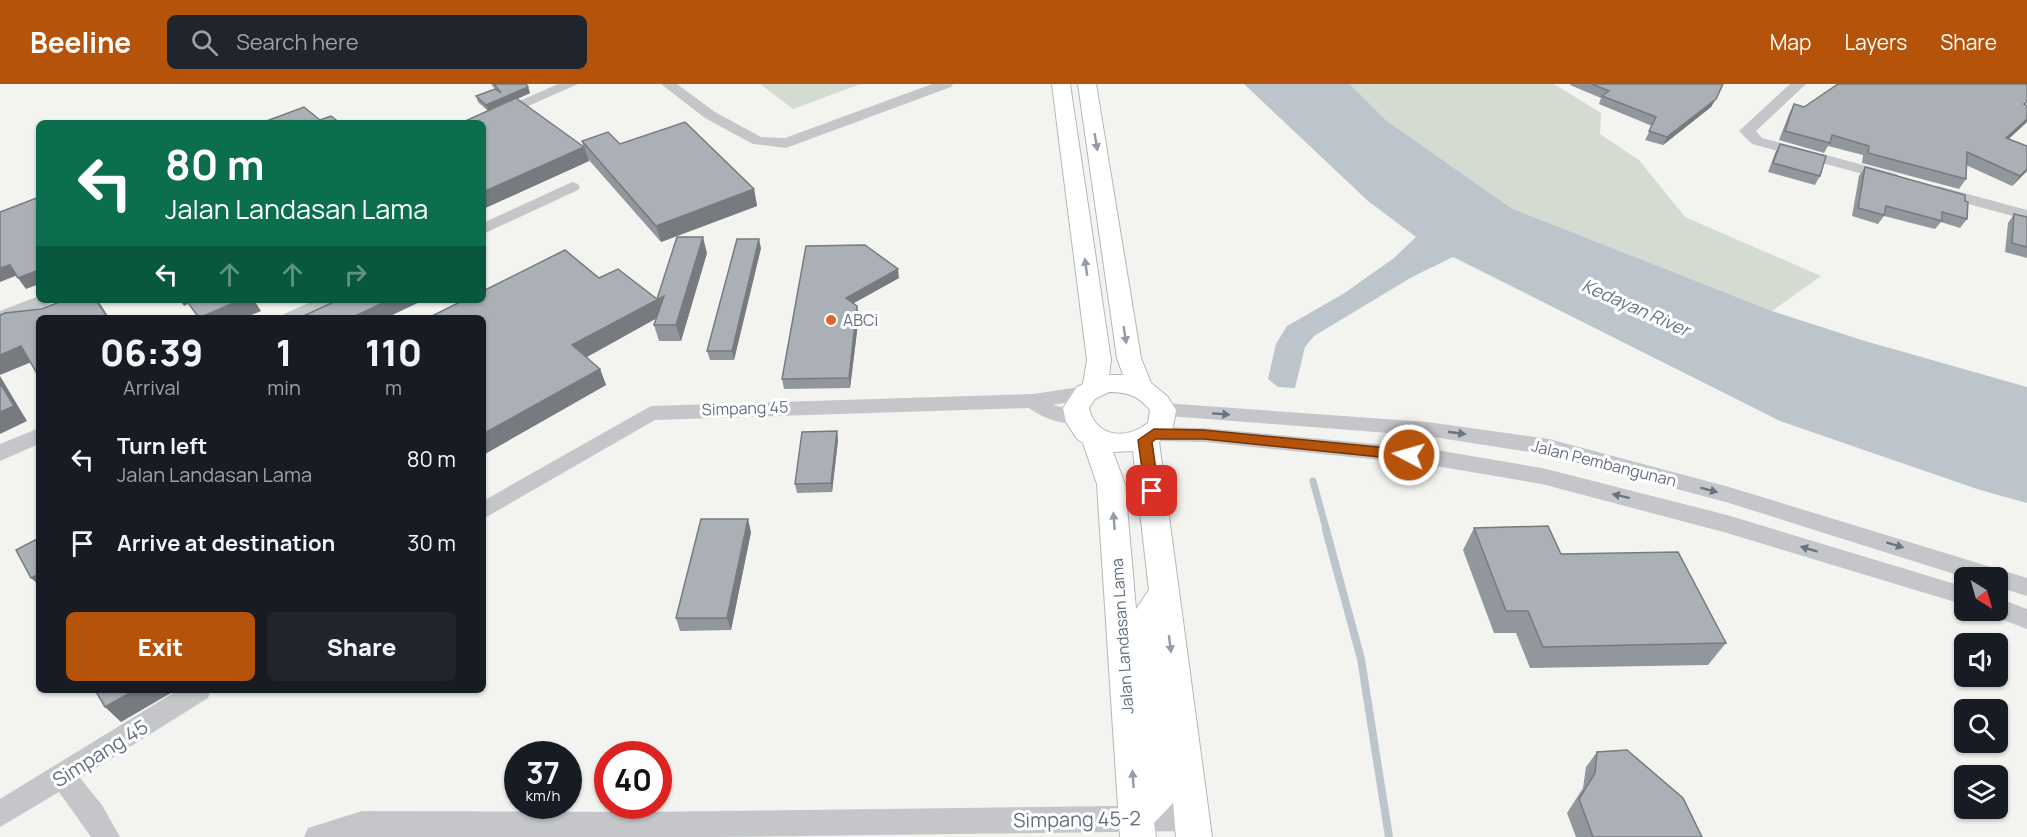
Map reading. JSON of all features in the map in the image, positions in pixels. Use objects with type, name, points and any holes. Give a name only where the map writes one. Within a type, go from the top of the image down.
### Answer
[{"type":"main road","points":[[1061,84],[1099,360],[1090,390],[1076,408],[1086,427],[1120,444],[1154,428]]},
{"type":"main road","points":[[1087,84],[1129,358],[1140,387]]},
{"type":"main road","points":[[1090,390],[1117,383],[1140,387],[1159,401],[1154,428],[1164,591],[1192,827]]},
{"type":"main road","name":"Jalan Landasan Lama","points":[[1086,427],[1111,484],[1137,827]]},
{"type":"main road","points":[[1137,827],[1166,786],[1145,620],[1164,591]]},
{"type":"street","points":[[484,120],[571,84]]},
{"type":"street","points":[[668,84],[710,115],[758,141],[786,143],[946,84]]},
{"type":"street","points":[[1799,84],[1747,131],[1757,141],[1904,181]]},
{"type":"street","points":[[1926,187],[2027,215]]},
{"type":"street","points":[[486,228],[572,188]]},
{"type":"street","points":[[0,318],[37,303]]},
{"type":"street","points":[[298,315],[324,303]]},
{"type":"street","name":"Simpang 45","points":[[486,509],[651,412],[1033,401],[1090,390]]},
{"type":"street","name":"Simpang 45","points":[[1033,401],[1046,411],[1086,427]]},
{"type":"street","name":"Jalan Pembangunan","points":[[1154,428],[1427,429],[1549,447],[1729,495],[1962,567]]},
{"type":"street","name":"Jalan Pembangunan","points":[[1154,428],[1430,457],[1542,476],[1727,524],[1954,593]]},
{"type":"street","points":[[0,453],[36,436]]},
{"type":"street","name":"Jalan Pembangunan","points":[[2008,581],[2027,587]]},
{"type":"street","points":[[2008,612],[2027,619]]},
{"type":"street","name":"Simpang 45","points":[[0,814],[63,777],[194,693]]},
{"type":"street","points":[[63,777],[93,814],[106,837]]},
{"type":"street","name":"Simpang 45-2","points":[[318,837],[362,824],[426,831],[640,825],[1192,827]]},
{"type":"shaded area","points":[[760,84],[861,84],[793,109]]},
{"type":"shaded area","points":[[1350,84],[1554,84],[1601,113],[1600,134],[1639,160],[1685,217],[1821,276],[1772,311],[1511,208],[1387,121]]},
{"type":"water","name":"Kedayan River","points":[[1244,84],[1350,84],[1387,121],[1511,208],[1772,311],[1865,341],[2027,387],[2027,503],[1980,490],[1780,421],[1453,257],[1412,277],[1314,336],[1305,347],[1295,388],[1278,387],[1268,379],[1276,344],[1287,326],[1343,294],[1394,258],[1416,237],[1368,201]]},
{"type":"building","points":[[494,84],[526,84],[528,87],[486,105],[476,96],[495,89],[501,93]]},
{"type":"building","points":[[1592,84],[1723,84],[1716,99],[1667,137],[1649,131],[1656,117],[1602,96],[1609,91]]},
{"type":"building","points":[[1838,84],[2027,84],[2027,102],[2024,104],[2027,106],[2027,119],[2006,138],[2027,146],[2027,169],[2020,176],[1967,152],[1966,179],[1868,153],[1869,146],[1832,135],[1830,143],[1785,131],[1794,104],[1804,107]]},
{"type":"building","points":[[516,98],[584,147],[486,191],[486,120],[468,120]]},
{"type":"building","points":[[304,107],[320,120],[269,120]]},
{"type":"building","points":[[331,116],[336,120],[320,120]]},
{"type":"building","points":[[685,122],[754,189],[656,226],[582,141],[608,132],[620,144]]},
{"type":"building","points":[[1780,144],[1826,156],[1820,176],[1773,163]]},
{"type":"building","points":[[1865,167],[1965,195],[1965,201],[1968,202],[1967,219],[1942,212],[1942,221],[1886,206],[1884,215],[1858,208]]},
{"type":"building","points":[[36,198],[36,271],[18,278],[10,265],[0,268],[0,212]]},
{"type":"building","points":[[2014,214],[2027,217],[2027,247],[2012,243]]},
{"type":"building","points":[[677,237],[703,237],[676,325],[654,325],[664,296],[572,345],[600,369],[486,432],[486,315],[434,315],[458,303],[486,303],[486,290],[565,250],[599,278],[618,269],[657,299]]},
{"type":"building","points":[[737,239],[759,239],[732,351],[707,351]]},
{"type":"building","name":"ABCi","points":[[865,245],[898,269],[846,298],[857,306],[849,378],[782,379],[806,246]]},
{"type":"building","points":[[57,303],[98,303],[106,315],[36,315],[36,372],[21,346],[0,355],[0,315],[41,309]]},
{"type":"building","points":[[188,303],[233,303],[206,315],[197,315]]},
{"type":"building","points":[[332,303],[383,303],[357,315],[306,315]]},
{"type":"building","points":[[0,383],[14,406],[0,412]]},
{"type":"building","points":[[837,431],[831,483],[795,484],[802,432]]},
{"type":"building","points":[[701,519],[748,519],[727,618],[676,618]]},
{"type":"building","points":[[1548,526],[1561,554],[1678,552],[1726,643],[1543,647],[1528,611],[1506,611],[1474,528]]},
{"type":"building","points":[[36,540],[36,576],[31,578],[16,550]]},
{"type":"building","points":[[97,693],[130,693],[105,707]]},
{"type":"building","points":[[1627,750],[1683,798],[1702,837],[1593,837],[1579,799],[1595,773],[1597,752]]},
{"type":"waterway","points":[[1313,481],[1327,532]]},
{"type":"waterway","points":[[1326,530],[1361,659],[1389,837]]},
{"type":"place","name":"ABCi","points":[[831,320]]},
{"type":"route","points":[[1152,491],[1145,440],[1154,434],[1204,435],[1409,455]]}]
